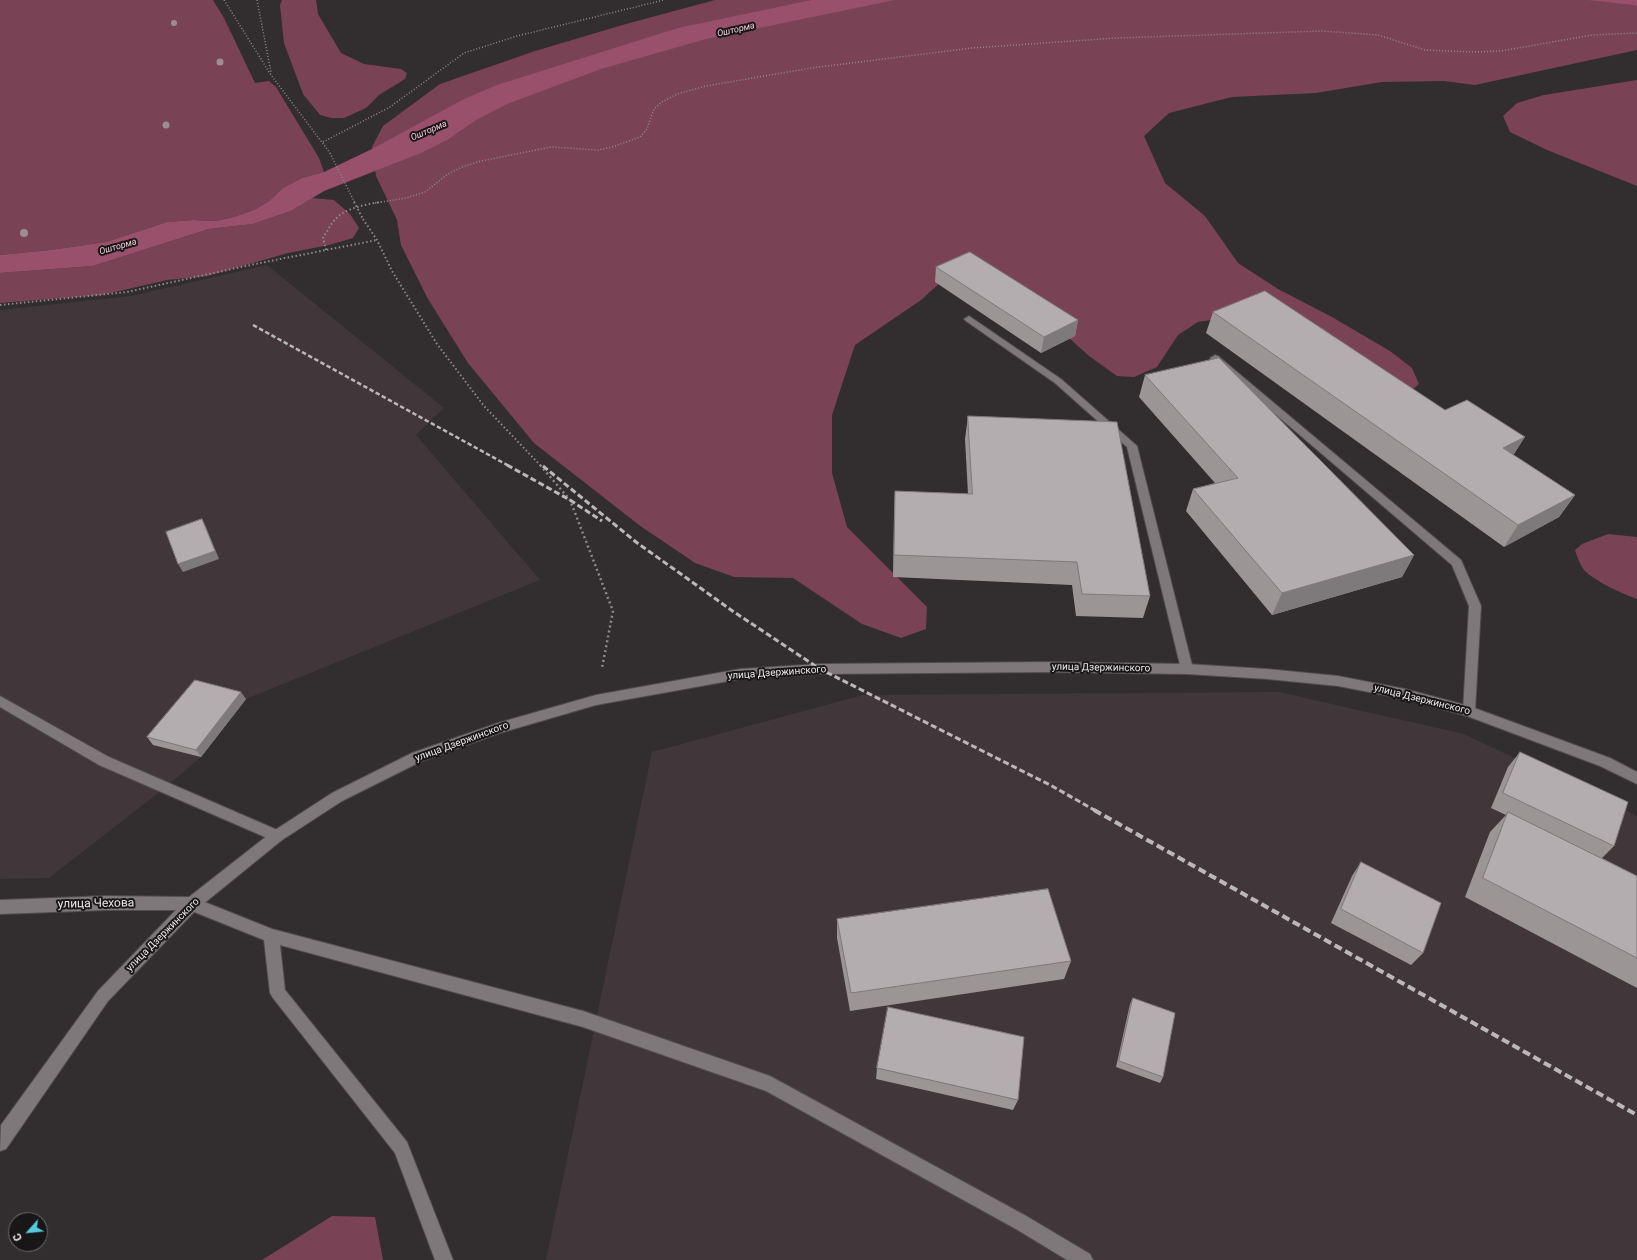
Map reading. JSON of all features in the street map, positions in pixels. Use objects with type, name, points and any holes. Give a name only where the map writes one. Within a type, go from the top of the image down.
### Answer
[{"type":"street","points":[[969,319],[1058,381],[1132,446],[1187,669]]},
{"type":"street","points":[[1215,358],[1457,563],[1476,606],[1469,711]]},
{"type":"street","name":"улица Дзержинского","points":[[0,1143],[103,996],[192,904],[277,836],[337,797],[417,757],[498,728],[596,700],[740,674],[820,668],[1049,667],[1187,669],[1267,674],[1338,681],[1405,694],[1469,711],[1605,762],[1637,778]]},
{"type":"street","points":[[0,701],[104,761],[277,836]]},
{"type":"street","name":"улица Чехова","points":[[0,907],[107,903],[192,904]]},
{"type":"street","points":[[192,904],[271,936],[583,1019],[770,1084],[1022,1223],[1084,1260]]},
{"type":"street","points":[[271,936],[278,993],[401,1148],[444,1260]]},
{"type":"path","points":[[224,0],[271,74],[330,153],[363,219],[377,240],[392,271],[437,344],[484,406],[540,465],[570,500],[613,611],[596,700]]},
{"type":"path","points":[[257,0],[271,74]]},
{"type":"path","points":[[323,142],[390,107],[464,53],[518,36],[664,0]]},
{"type":"path","points":[[326,250],[323,238],[333,222],[340,215],[365,204],[406,198],[425,192],[448,174],[462,167],[481,161],[551,147],[598,150],[612,148],[640,137],[647,129],[654,109],[662,102],[677,94],[706,86],[811,68],[972,48],[1116,38],[1322,31],[1378,35],[1425,50],[1472,52],[1501,51],[1592,35],[1637,33]]},
{"type":"path","points":[[0,305],[127,292],[377,240]]},
{"type":"shaded area","points":[[0,0],[213,0],[224,18],[255,83],[269,81],[276,87],[319,158],[324,172],[302,178],[283,188],[269,201],[256,209],[234,217],[216,221],[192,220],[167,222],[106,242],[0,255]]},
{"type":"shaded area","points":[[282,0],[316,0],[318,14],[341,53],[364,64],[401,69],[407,73],[405,79],[379,95],[366,108],[344,118],[331,118],[320,115],[303,94],[284,43],[280,5]]},
{"type":"shaded area","points":[[715,0],[1637,0],[1637,50],[1475,85],[1444,81],[1382,82],[1316,93],[1232,97],[1169,113],[1144,136],[1165,183],[1205,216],[1238,263],[1278,289],[1332,317],[1390,351],[1412,368],[1419,384],[1412,390],[1236,316],[1198,322],[1178,335],[1157,367],[1134,377],[1117,376],[1089,356],[1049,320],[942,281],[921,300],[855,345],[832,415],[832,473],[847,527],[927,607],[926,629],[901,638],[862,624],[793,578],[734,577],[695,563],[639,525],[534,443],[468,363],[428,299],[401,245],[397,220],[376,176],[372,147],[383,126],[440,84],[535,51]]},
{"type":"shaded area","points":[[1637,80],[1637,186],[1547,150],[1510,132],[1503,116],[1517,103],[1544,95]]},
{"type":"shaded area","points":[[312,198],[334,200],[350,214],[359,228],[353,238],[329,245],[288,253],[207,276],[167,280],[102,295],[0,303],[0,273],[93,266],[209,229],[253,224],[291,211]]},
{"type":"shaded area","points":[[267,265],[444,408],[416,435],[540,580],[246,699],[201,757],[166,787],[49,878],[0,879],[0,310],[131,296]]},
{"type":"shaded area","points":[[1608,534],[1637,537],[1637,599],[1601,583],[1584,570],[1580,563],[1575,550],[1582,544]]},
{"type":"shaded area","points":[[1279,692],[1464,734],[1637,816],[1637,1260],[546,1260],[652,752],[863,695]]},
{"type":"shaded area","points":[[332,1216],[375,1217],[383,1260],[262,1260]]},
{"type":"water","name":"Ошторма","points":[[812,0],[895,0],[706,39],[601,69],[507,104],[476,120],[447,140],[421,153],[324,191],[291,211],[253,224],[209,229],[93,266],[0,273],[0,255],[106,242],[167,222],[192,220],[216,221],[234,217],[256,209],[269,201],[283,188],[302,178],[324,172],[374,148],[462,100],[497,85],[678,28]]},
{"type":"water","points":[[1588,0],[1637,0],[1637,6],[1634,5]]},
{"type":"building","points":[[970,252],[1078,320],[1044,337],[936,267]]},
{"type":"building","points":[[1265,291],[1445,410],[1467,400],[1525,437],[1503,448],[1575,495],[1518,525],[1213,312]]},
{"type":"building","points":[[1219,358],[1414,555],[1282,593],[1193,489],[1238,478],[1145,375]]},
{"type":"building","points":[[968,416],[1117,422],[1150,596],[1082,594],[1077,562],[894,555],[895,491],[972,494]]},
{"type":"building","points":[[202,519],[215,551],[178,564],[166,532]]},
{"type":"building","points":[[195,680],[241,692],[196,750],[147,737]]},
{"type":"building","points":[[1520,752],[1628,802],[1614,846],[1503,793]]},
{"type":"building","points":[[1508,812],[1637,876],[1637,958],[1483,878]]},
{"type":"building","points":[[1361,862],[1441,903],[1423,953],[1341,909]]},
{"type":"building","points":[[1048,889],[1071,961],[851,993],[837,919]]},
{"type":"building","points":[[1133,998],[1175,1013],[1163,1077],[1119,1061]]},
{"type":"building","points":[[888,1007],[1024,1037],[1018,1100],[877,1068]]},
{"type":"railway","points":[[253,325],[509,466]]},
{"type":"railway","points":[[507,465],[570,500],[602,521]]},
{"type":"railway","points":[[543,466],[636,542],[734,612],[820,669],[1052,786],[1096,811]]},
{"type":"railway","points":[[1094,810],[1637,1115]]}]
